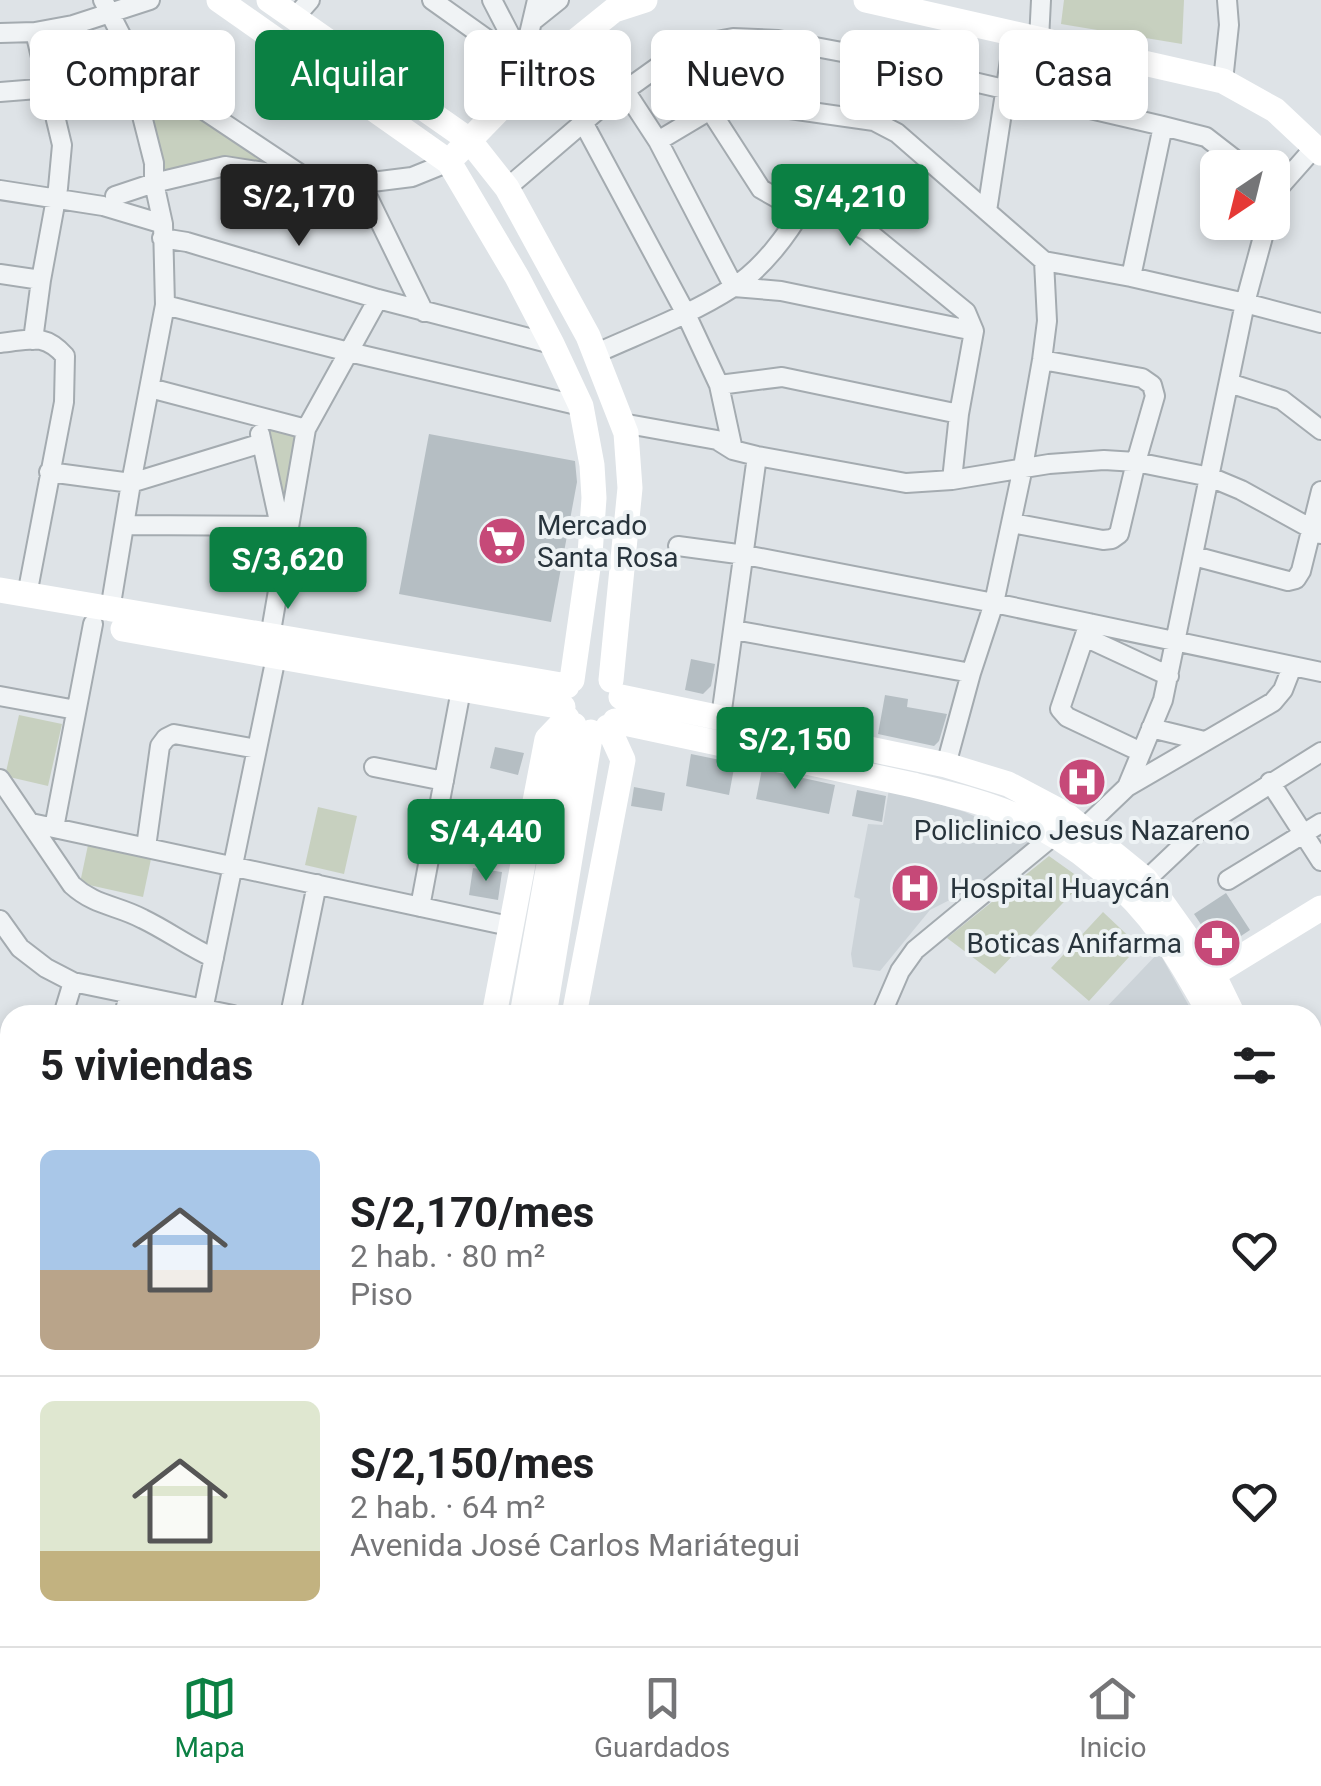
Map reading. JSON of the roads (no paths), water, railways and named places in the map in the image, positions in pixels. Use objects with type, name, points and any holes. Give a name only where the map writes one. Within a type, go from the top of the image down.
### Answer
[{"type":"street","points":[[47,30],[73,25],[106,7],[150,0]]},
{"type":"street","points":[[220,0],[449,162],[517,276],[581,406],[594,498],[589,707],[545,1005]]},
{"type":"street","points":[[270,0],[303,9],[468,140],[507,188],[597,354],[624,428],[630,488],[589,707],[524,1005]]},
{"type":"street","points":[[432,0],[472,30]]},
{"type":"street","points":[[492,0],[508,30]]},
{"type":"street","points":[[532,30],[537,0]]},
{"type":"street","points":[[534,20],[559,0]]},
{"type":"street","points":[[585,30],[614,10],[645,0]]},
{"type":"street","points":[[866,0],[999,31]]},
{"type":"street","points":[[1040,30],[1041,0]]},
{"type":"street","points":[[1223,81],[1229,25],[1227,0]]},
{"type":"street","points":[[106,7],[118,30]]},
{"type":"street","points":[[0,33],[30,32]]},
{"type":"street","points":[[820,48],[999,88]]},
{"type":"street","points":[[1148,64],[1223,81],[1275,110],[1318,150],[1290,178]]},
{"type":"street","points":[[0,92],[30,90]]},
{"type":"street","points":[[631,100],[658,141],[734,287]]},
{"type":"street","points":[[820,113],[874,121],[897,133],[1044,261],[1130,277],[1321,324]]},
{"type":"street","points":[[33,340],[57,194],[62,145],[57,120]]},
{"type":"street","points":[[54,828],[76,710],[126,525],[130,482],[166,304],[162,226],[154,163],[143,120]]},
{"type":"street","points":[[219,120],[309,179]]},
{"type":"street","points":[[0,190],[115,196],[225,166],[348,184],[412,177],[449,162],[485,120]]},
{"type":"street","points":[[507,188],[589,120]]},
{"type":"street","points":[[658,141],[693,120]]},
{"type":"street","points":[[716,120],[761,190],[784,202],[832,214],[867,231],[966,312],[974,330],[952,480]]},
{"type":"street","points":[[987,211],[1001,120]]},
{"type":"street","points":[[1137,120],[1206,137],[1223,150]]},
{"type":"street","points":[[584,124],[685,312],[719,385],[733,450]]},
{"type":"street","points":[[1130,277],[1163,126]]},
{"type":"street","points":[[0,179],[162,226]]},
{"type":"street","points":[[375,212],[394,179]]},
{"type":"street","points":[[361,184],[424,312]]},
{"type":"street","points":[[115,196],[188,242],[424,312],[552,344]]},
{"type":"street","points":[[597,354],[734,287],[774,250],[804,206]]},
{"type":"street","points":[[1126,787],[1163,700],[1244,303],[1262,240]]},
{"type":"street","points":[[946,765],[970,673],[994,603],[1023,467],[1046,321],[1044,261]]},
{"type":"street","points":[[0,274],[41,280]]},
{"type":"street","points":[[734,287],[781,291],[974,330]]},
{"type":"street","points":[[204,1005],[257,749],[273,646],[284,528],[306,429],[378,299]]},
{"type":"street","points":[[166,304],[581,406]]},
{"type":"street","points":[[0,343],[44,339],[65,356],[64,402],[27,595]]},
{"type":"street","points":[[1012,523],[1112,540],[1118,534],[1154,396],[1152,385],[1142,378],[1042,360]]},
{"type":"street","points":[[719,385],[782,377],[959,414]]},
{"type":"street","points":[[1228,383],[1282,400],[1321,430]]},
{"type":"street","points":[[150,388],[306,429]]},
{"type":"street","points":[[257,416],[284,528]]},
{"type":"street","points":[[624,428],[717,451],[733,450],[906,482],[952,480],[1023,467],[1104,460],[1136,462],[1210,477],[1316,531]]},
{"type":"street","points":[[49,472],[130,482],[262,443]]},
{"type":"street","points":[[721,717],[757,456]]},
{"type":"street","points":[[1194,556],[1288,581],[1296,579],[1316,531],[1321,491]]},
{"type":"street","points":[[126,525],[284,528]]},
{"type":"street","points":[[678,546],[745,555],[994,603],[1088,630],[1176,640],[1321,672]]},
{"type":"street","points":[[0,590],[101,617]]},
{"type":"street","points":[[0,607],[101,617],[273,646],[916,773],[946,765],[1008,784],[1065,814],[1146,880],[1203,980],[1209,1005]]},
{"type":"street","points":[[734,630],[970,673]]},
{"type":"street","points":[[1088,630],[1168,676]]},
{"type":"street","points":[[1088,630],[1060,709],[1067,717],[1141,752]]},
{"type":"street","points":[[273,646],[462,690],[589,707],[721,717],[916,773],[1026,820],[1114,880],[1224,1005]]},
{"type":"street","points":[[1083,829],[1126,787],[1273,702],[1283,690],[1292,667]]},
{"type":"street","points":[[420,907],[462,690]]},
{"type":"street","points":[[0,696],[76,710]]},
{"type":"street","points":[[496,1005],[546,739],[589,707]]},
{"type":"street","points":[[576,1005],[624,760],[589,707]]},
{"type":"street","points":[[1151,728],[1204,740]]},
{"type":"street","points":[[146,848],[160,746],[166,738],[174,734],[257,749]]},
{"type":"street","points":[[1146,880],[1202,826],[1321,752]]},
{"type":"street","points":[[374,766],[444,781]]},
{"type":"street","points":[[0,780],[81,894],[142,918],[214,958]]},
{"type":"street","points":[[1270,782],[1321,861]]},
{"type":"street","points":[[31,823],[510,926]]},
{"type":"street","points":[[1228,880],[1321,823]]},
{"type":"street","points":[[885,1005],[900,972],[916,950],[1054,836]]},
{"type":"street","points":[[292,1005],[316,884]]},
{"type":"street","points":[[1203,980],[1321,908]]},
{"type":"street","points":[[0,920],[20,948],[73,982],[173,1005]]},
{"type":"street","points":[[66,1005],[73,982]]},
{"type":"street","points":[[126,1005],[128,994]]},
{"type":"place","name":"Mercado Santa Rosa","points":[[502,541]]},
{"type":"place","name":"Policlinico Jesus Nazareno","points":[[1082,782]]},
{"type":"place","name":"Hospital Huaycán","points":[[915,888]]},
{"type":"place","name":"Boticas Anifarma","points":[[1217,943]]}]
